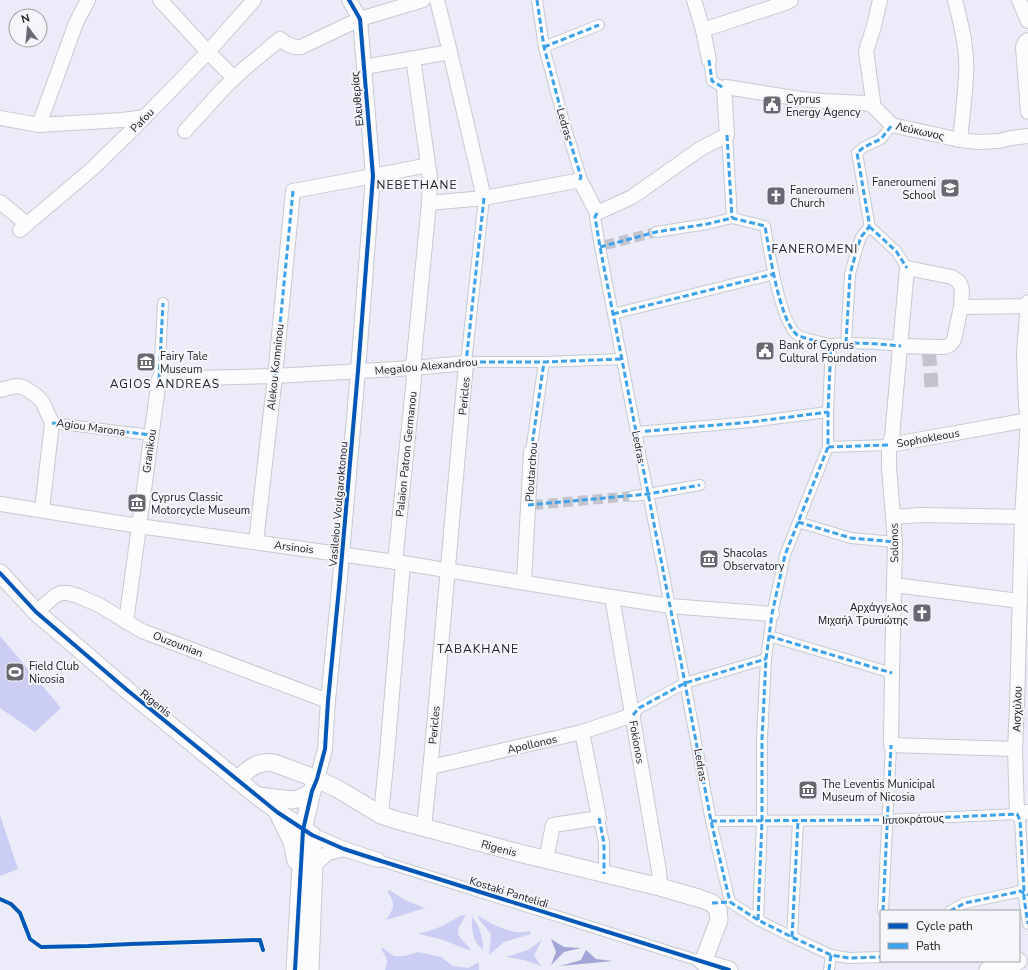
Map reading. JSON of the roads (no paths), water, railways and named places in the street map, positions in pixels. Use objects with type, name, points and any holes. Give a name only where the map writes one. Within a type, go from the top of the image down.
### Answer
[{"type":"street","points":[[39,125],[76,22],[88,0]]},
{"type":"street","points":[[160,0],[234,78]]},
{"type":"street","name":"Pafou","points":[[0,202],[24,227],[92,169],[130,132],[208,52],[254,0]]},
{"type":"street","points":[[349,0],[360,20]]},
{"type":"street","points":[[185,131],[234,78],[280,39],[290,46],[297,48],[301,47],[360,20],[423,0]]},
{"type":"street","points":[[437,0],[484,198]]},
{"type":"street","name":"Ledras","points":[[537,0],[544,47],[564,122],[581,177],[579,182],[581,182],[597,213],[595,217],[603,246],[613,314],[711,821],[730,902]]},
{"type":"street","points":[[694,0],[703,30],[712,81],[724,88],[728,87],[823,101],[872,105],[873,101],[866,51],[880,0]]},
{"type":"street","points":[[703,30],[791,0]]},
{"type":"street","points":[[955,0],[966,59],[960,140]]},
{"type":"street","points":[[1019,0],[1028,21]]},
{"type":"street","name":"Ελευθερίας","points":[[360,20],[373,176]]},
{"type":"street","points":[[544,47],[599,24]]},
{"type":"street","points":[[1028,40],[1022,48],[1028,112]]},
{"type":"street","points":[[364,67],[450,52]]},
{"type":"street","name":"Palaion Patron Germanou","points":[[381,815],[387,754],[399,562],[414,378],[413,368],[429,202],[430,178],[413,58]]},
{"type":"street","points":[[724,88],[732,218]]},
{"type":"street","name":"Λεύκωνος","points":[[872,105],[892,125],[960,140],[978,142],[999,141],[1028,136]]},
{"type":"street","points":[[0,118],[39,125],[122,120],[144,117]]},
{"type":"street","points":[[846,343],[850,274],[856,249],[861,237],[869,227],[870,222],[857,153],[864,147],[881,139],[892,125]]},
{"type":"street","points":[[597,213],[632,197],[700,149],[727,135]]},
{"type":"street","points":[[373,176],[428,165]]},
{"type":"street","name":"Alekou Komninou","points":[[256,542],[275,376],[293,191],[373,176]]},
{"type":"street","name":"Vasileiou Voulgaroktonou","points":[[307,832],[307,812],[325,749],[358,371],[373,176]]},
{"type":"street","points":[[429,202],[484,198],[576,181],[579,182]]},
{"type":"street","name":"Pericles","points":[[424,827],[431,767],[466,363],[484,198]]},
{"type":"street","points":[[656,232],[707,224],[732,218],[765,226],[783,312],[791,328],[803,337],[831,344],[846,343],[901,346],[928,350],[951,344],[954,340],[961,307],[962,289],[959,282],[952,277],[907,268],[896,251],[869,227]]},
{"type":"street","name":"Solonos","points":[[883,910],[890,745],[894,585],[894,542],[889,445],[892,437],[907,268]]},
{"type":"street","points":[[613,314],[774,274]]},
{"type":"street","name":"Granikou","points":[[126,622],[159,379],[163,302]]},
{"type":"street","points":[[961,307],[1028,304]]},
{"type":"street","name":"Αισχύλου","points":[[1025,917],[1024,898],[1026,894],[1020,820],[1022,813],[1015,749],[1023,706],[1023,609],[1028,420],[1024,353],[1028,304]]},
{"type":"street","points":[[758,920],[762,820],[762,739],[766,660],[769,636],[772,614],[785,555],[828,447],[831,344]]},
{"type":"street","name":"Megalou Alexandrou","points":[[159,379],[275,376],[413,368],[479,362],[622,360]]},
{"type":"street","name":"Ploutarchou","points":[[524,582],[531,505],[532,452],[544,362]]},
{"type":"street","name":"Agiou Marona","points":[[0,390],[16,386],[23,387],[38,396],[43,403],[52,423],[151,435]]},
{"type":"street","points":[[636,432],[750,422],[828,412]]},
{"type":"street","name":"Sophokleous","points":[[828,447],[889,445],[1028,420]]},
{"type":"street","points":[[42,510],[52,423]]},
{"type":"street","points":[[633,496],[700,485]]},
{"type":"street","name":"Arsinois","points":[[0,504],[139,526],[399,562],[448,572],[524,582],[670,606],[772,614]]},
{"type":"street","points":[[893,517],[920,515],[1025,518]]},
{"type":"street","points":[[798,522],[851,538],[894,542]]},
{"type":"street","name":"Rigenis","points":[[0,573],[36,612],[127,690],[277,812],[307,832]]},
{"type":"street","points":[[894,585],[1023,609]]},
{"type":"street","name":"Ouzounian","points":[[36,612],[54,596],[61,593],[68,593],[78,596],[99,605],[142,631],[328,701]]},
{"type":"street","name":"Fokionos","points":[[614,598],[659,871],[660,887]]},
{"type":"street","points":[[769,636],[892,673]]},
{"type":"street","points":[[633,715],[639,708],[685,683],[766,660]]},
{"type":"street","name":"Apollonos","points":[[431,767],[582,732],[633,715]]},
{"type":"street","points":[[582,732],[604,843],[604,874]]},
{"type":"street","points":[[890,745],[1015,749]]},
{"type":"street","name":"Rigenis","points":[[237,780],[250,768],[256,765],[268,762],[274,763],[315,785],[338,789],[381,815],[546,860],[660,887],[712,903]]},
{"type":"street","points":[[256,795],[292,800],[303,797],[315,785]]},
{"type":"street","points":[[277,812],[292,842],[300,885]]},
{"type":"street","name":"Ιπποκράτους","points":[[711,821],[887,820],[1022,813]]},
{"type":"street","points":[[546,860],[553,826],[599,818]]},
{"type":"street","points":[[792,937],[798,821]]},
{"type":"street","points":[[307,832],[314,866],[310,970]]},
{"type":"street","points":[[295,970],[300,885],[307,832]]},
{"type":"street","name":"Kostaki Pantelidi","points":[[307,832],[344,848],[378,860],[703,962]]},
{"type":"street","points":[[314,866],[328,854],[344,848]]},
{"type":"street","points":[[952,910],[965,904],[1020,891],[1026,894]]},
{"type":"street","points":[[712,903],[730,902],[758,920],[831,955],[849,958],[880,957]]},
{"type":"street","points":[[712,903],[718,910],[719,920],[703,962],[729,970]]},
{"type":"street","points":[[829,970],[831,955]]},
{"type":"street","points":[[988,970],[1015,962]]},
{"type":"tunnel","points":[[605,245],[656,232]]},
{"type":"tunnel","points":[[929,352],[932,393]]},
{"type":"tunnel","points":[[533,505],[633,496]]},
{"type":"place","name":"Cyprus Energy Agency","points":[[772,105]]},
{"type":"place","name":"Faneroumeni School","points":[[950,188]]},
{"type":"place","name":"Faneroumeni Church","points":[[776,196]]},
{"type":"place","name":"Bank of Cyprus Cultural Foundation","points":[[765,351]]},
{"type":"place","name":"Fairy Tale Museum","points":[[146,362]]},
{"type":"place","name":"Cyprus Classic Motorcycle Museum","points":[[137,503]]},
{"type":"place","name":"Shacolas Observatory","points":[[709,559]]},
{"type":"place","name":"Αρχάγγελος Μιχαήλ Τρυπιώτης","points":[[922,613]]},
{"type":"place","name":"Field Club Nicosia","points":[[15,672]]},
{"type":"place","name":"The Leventis Municipal Museum of Nicosia","points":[[808,790]]},
{"type":"district","name":"NEBETHANE","points":[[417,185]]},
{"type":"district","name":"FANEROMENI","points":[[815,249]]},
{"type":"district","name":"AGIOS ANDREAS","points":[[165,384]]},
{"type":"district","name":"TABAKHANE","points":[[478,649]]}]
